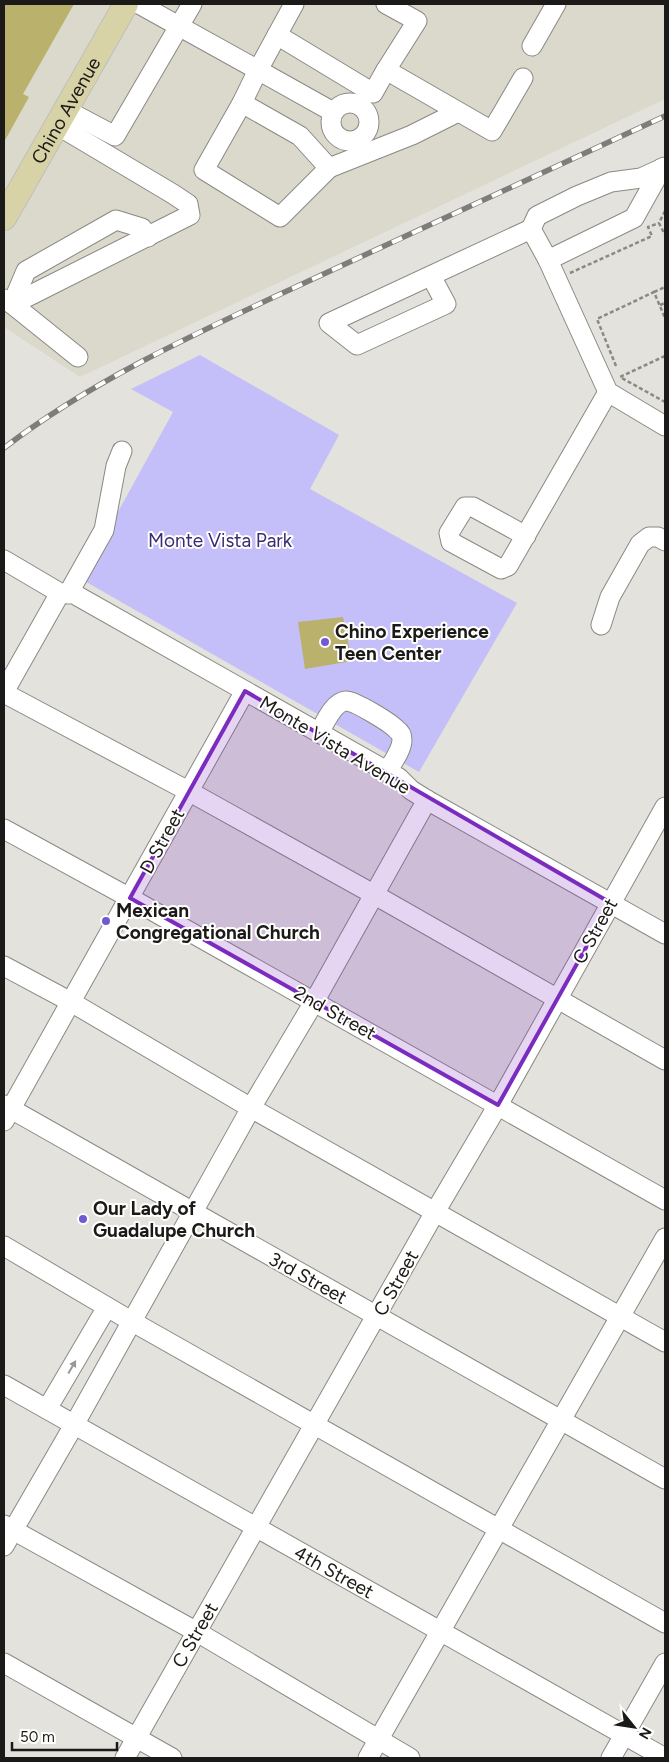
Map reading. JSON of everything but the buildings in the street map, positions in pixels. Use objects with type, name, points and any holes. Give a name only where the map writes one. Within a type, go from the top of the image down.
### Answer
[{"type":"main road","name":"Chino Avenue","points":[[7,204],[62,117],[126,4]]},
{"type":"street","points":[[139,4],[333,112]]},
{"type":"street","points":[[62,117],[115,136],[192,4]]},
{"type":"street","points":[[294,4],[204,170],[280,217],[329,168],[412,135],[458,112]]},
{"type":"street","points":[[368,100],[341,104],[333,112],[330,124],[335,135],[340,139],[352,141],[363,136],[369,125],[368,100],[417,21],[386,4]]},
{"type":"street","points":[[532,46],[556,4]]},
{"type":"street","points":[[277,35],[368,100]]},
{"type":"street","points":[[386,70],[492,131],[523,78]]},
{"type":"street","points":[[242,103],[300,136],[329,168]]},
{"type":"street","points":[[8,301],[148,237],[190,215],[188,204],[62,117]]},
{"type":"street","points":[[432,276],[446,304],[358,345],[329,323],[531,229],[537,216],[577,196],[611,182],[641,178],[664,168]]},
{"type":"street","points":[[548,260],[634,218],[664,168]]},
{"type":"street","points":[[8,301],[26,271],[116,220],[142,228],[148,237]]},
{"type":"street","points":[[531,229],[548,260],[608,392],[665,426]]},
{"type":"street","points":[[8,301],[78,357]]},
{"type":"street","points":[[526,536],[608,392]]},
{"type":"street","points":[[122,451],[116,466],[104,530],[4,692],[190,792],[665,1060]]},
{"type":"street","points":[[601,625],[610,597],[640,544],[657,539]]},
{"type":"street","name":"Monte Vista Avenue","points":[[4,560],[64,593],[74,594],[399,778],[411,790],[427,800],[665,934]]},
{"type":"street","name":"D Street","points":[[6,1112],[72,1002],[245,691]]},
{"type":"street","points":[[319,733],[337,705],[346,701],[355,704],[392,725],[399,730],[402,738],[401,746],[387,772]]},
{"type":"street","points":[[410,1758],[197,1632],[7,1534],[74,1425],[251,1108],[314,1002],[427,800]]},
{"type":"street","name":"C Street","points":[[125,1758],[435,1212],[558,1000],[665,807]]},
{"type":"street","name":"2nd Street","points":[[4,829],[130,898],[665,1200]]},
{"type":"street","points":[[4,966],[72,1002],[251,1108],[665,1342]]},
{"type":"street","name":"3rd Street","points":[[6,1112],[192,1213],[665,1479]]},
{"type":"street","points":[[368,1758],[665,1238]]},
{"type":"street","points":[[4,1246],[131,1321],[665,1623]]},
{"type":"street","points":[[47,1409],[107,1307]]},
{"type":"street","name":"4th Street","points":[[4,1385],[665,1758]]},
{"type":"street","points":[[611,1758],[665,1662]]},
{"type":"street","points":[[4,1663],[172,1758]]},
{"type":"path","points":[[556,279],[652,236],[648,226],[659,222],[665,211]]},
{"type":"path","points":[[659,222],[665,235]]},
{"type":"path","points":[[665,287],[597,319],[620,377],[665,402]]},
{"type":"path","points":[[654,292],[665,318]]},
{"type":"path","points":[[660,305],[665,303]]},
{"type":"path","points":[[620,377],[665,356]]},
{"type":"highlighted area","points":[[245,691],[611,903],[498,1105],[130,898]]},
{"type":"shaded area","points":[[4,4],[665,4],[665,99],[80,377],[4,327]]},
{"type":"green space","name":"Monte Vista Park","points":[[200,355],[339,435],[310,489],[517,603],[419,772],[81,579],[173,412],[131,389]]},
{"type":"railway","points":[[4,448],[77,398],[194,335],[665,116]]},
{"type":"place","name":"Chino Experience Teen Center","points":[[325,642]]},
{"type":"place","name":"Mexican Congregational Church","points":[[106,921]]},
{"type":"place","name":"Our Lady of Guadalupe Church","points":[[83,1219]]}]
